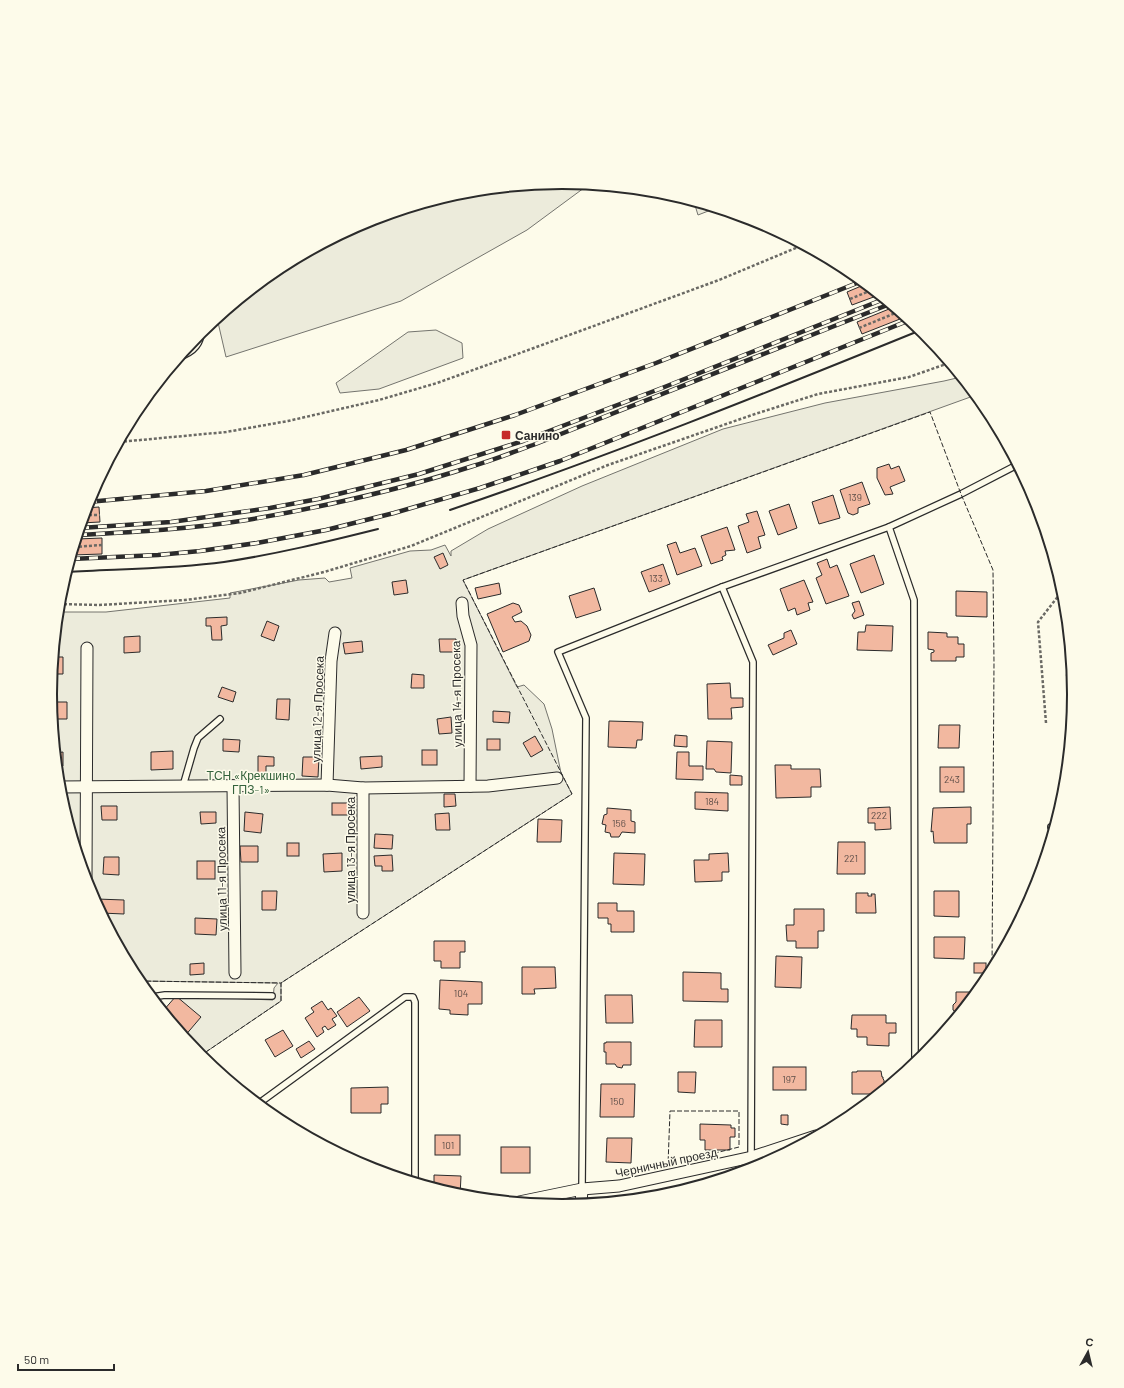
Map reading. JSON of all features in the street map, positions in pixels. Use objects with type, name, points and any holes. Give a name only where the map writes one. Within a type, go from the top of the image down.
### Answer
[{"type":"street","name":"улица 14-я Просека","points":[[462,603],[463,616],[471,645],[470,786]]},
{"type":"street","name":"улица 12-я Просека","points":[[327,785],[331,661],[335,633]]},
{"type":"street","points":[[86,862],[87,648]]},
{"type":"street","points":[[66,787],[327,785],[362,788],[488,786],[557,778]]},
{"type":"street","name":"улица 11-я Просека","points":[[233,786],[235,973]]},
{"type":"street","name":"улица 13-я Просека","points":[[362,788],[363,913]]},
{"type":"street","name":"Черничный проезд","points":[[537,1198],[582,1189],[619,1186],[752,1157],[789,1145]]},
{"type":"street","points":[[581,1198],[582,1189]]},
{"type":"lane","points":[[582,1189],[586,718],[558,652],[722,587],[889,527],[961,494],[1013,467]]},
{"type":"lane","points":[[889,527],[914,600],[915,1055]]},
{"type":"lane","points":[[722,587],[753,662],[752,1162]]},
{"type":"lane","points":[[183,786],[198,738],[220,719]]},
{"type":"lane","points":[[157,996],[272,996]]},
{"type":"lane","points":[[263,1101],[405,997],[413,997],[415,1002],[415,1177]]},
{"type":"path","points":[[125,441],[226,432],[288,421],[379,400],[437,383],[512,356],[719,280],[797,248]]},
{"type":"path","points":[[850,299],[867,292]]},
{"type":"path","points":[[859,328],[894,313]]},
{"type":"path","points":[[65,604],[99,605],[185,600],[240,593],[324,572],[411,546],[608,465],[755,414],[818,394],[909,377],[945,364]]},
{"type":"path","points":[[90,515],[100,515]]},
{"type":"path","points":[[79,547],[102,545]]},
{"type":"path","points":[[1046,723],[1038,622],[1057,597]]},
{"type":"green space","points":[[529,190],[582,190],[527,230],[401,301],[226,357],[218,324],[255,293],[281,274],[339,241],[369,227],[400,216],[431,206],[463,199],[496,193]]},
{"type":"green space","points":[[695,207],[708,211],[698,215]]},
{"type":"green space","points":[[436,330],[462,343],[463,358],[379,389],[340,393],[336,383],[408,332]]},
{"type":"green space","name":"ТСН «Крекшино ГПЗ-1»","points":[[956,378],[970,397],[463,580],[517,687],[524,685],[544,704],[552,729],[561,773],[572,794],[281,983],[281,1001],[206,1052],[182,1027],[176,996],[273,1000],[274,988],[278,983],[146,981],[125,946],[95,887],[74,825],[67,793],[61,760],[57,694],[58,661],[64,612],[106,612],[230,598],[230,593],[299,580],[325,578],[329,582],[352,578],[350,568],[410,551],[431,550],[445,545],[451,556],[451,551],[488,529],[582,486],[723,429],[825,403]]},
{"type":"building","points":[[860,286],[874,297],[852,305],[847,292]]},
{"type":"building","points":[[889,309],[900,319],[862,334],[857,322]]},
{"type":"building","points":[[889,464],[891,469],[899,466],[905,481],[890,487],[893,494],[885,495],[877,478],[877,468]]},
{"type":"building","points":[[862,482],[870,504],[858,508],[858,513],[853,515],[848,513],[840,490]]},
{"type":"building","points":[[833,495],[840,518],[819,524],[812,502]]},
{"type":"building","points":[[789,504],[797,528],[778,535],[769,511]]},
{"type":"building","points":[[93,507],[99,507],[100,522],[87,523]]},
{"type":"building","points":[[757,511],[765,535],[758,537],[761,548],[747,553],[738,526],[749,522],[746,514]]},
{"type":"building","points":[[727,527],[735,550],[725,551],[726,555],[722,557],[723,560],[711,564],[701,536]]},
{"type":"building","points":[[102,538],[102,554],[77,555],[82,539]]},
{"type":"building","points":[[676,542],[680,553],[695,548],[702,566],[677,575],[667,545]]},
{"type":"building","points":[[443,553],[448,565],[440,569],[434,557]]},
{"type":"building","points":[[874,555],[884,584],[861,593],[850,564]]},
{"type":"building","points":[[827,559],[830,568],[837,565],[849,596],[826,604],[816,578],[822,575],[817,563]]},
{"type":"building","points":[[663,564],[670,584],[649,592],[641,572]]},
{"type":"building","points":[[406,580],[408,593],[394,595],[392,582]]},
{"type":"building","points":[[804,580],[813,602],[808,603],[810,610],[797,615],[795,608],[788,611],[780,589]]},
{"type":"building","points":[[499,583],[501,594],[478,599],[475,588]]},
{"type":"building","points":[[594,588],[601,610],[576,618],[569,596]]},
{"type":"building","points":[[956,591],[987,592],[987,617],[956,616]]},
{"type":"building","points":[[859,601],[864,615],[854,619],[852,615],[855,611],[852,603]]},
{"type":"building","points":[[513,603],[519,605],[522,612],[512,617],[515,622],[521,621],[527,626],[531,635],[529,641],[503,652],[487,614]]},
{"type":"building","points":[[227,617],[227,625],[221,626],[222,640],[212,640],[211,626],[206,626],[206,618]]},
{"type":"building","points":[[267,621],[279,626],[274,641],[261,636]]},
{"type":"building","points":[[866,625],[893,626],[892,651],[857,650],[858,632],[865,632]]},
{"type":"building","points":[[791,630],[797,644],[773,655],[768,645],[784,638],[784,633]]},
{"type":"building","points":[[928,632],[947,633],[947,637],[958,637],[958,644],[964,644],[964,657],[956,657],[956,661],[931,661],[931,653],[934,652],[934,650],[928,649]]},
{"type":"building","points":[[140,636],[140,652],[124,653],[124,637]]},
{"type":"building","points":[[439,639],[456,639],[456,652],[440,652]]},
{"type":"building","points":[[362,641],[363,652],[345,654],[343,643]]},
{"type":"building","points":[[58,657],[63,657],[63,674],[58,674]]},
{"type":"building","points":[[412,674],[424,675],[424,688],[411,688]]},
{"type":"building","points":[[730,683],[731,698],[743,698],[743,707],[731,708],[732,719],[708,719],[707,684]]},
{"type":"building","points":[[222,687],[236,692],[233,702],[218,697]]},
{"type":"building","points":[[277,699],[290,699],[289,720],[276,719]]},
{"type":"building","points":[[57,702],[67,702],[67,719],[58,719]]},
{"type":"building","points":[[493,711],[510,712],[509,723],[493,722]]},
{"type":"building","points":[[451,717],[452,733],[439,734],[437,719]]},
{"type":"building","points":[[609,721],[643,722],[642,740],[637,740],[636,748],[608,747]]},
{"type":"building","points":[[939,725],[960,725],[959,748],[938,748]]},
{"type":"building","points":[[675,735],[687,736],[687,747],[674,746]]},
{"type":"building","points":[[535,736],[543,750],[531,757],[523,743]]},
{"type":"building","points":[[223,739],[240,740],[239,752],[223,751]]},
{"type":"building","points":[[487,739],[500,739],[500,750],[487,750]]},
{"type":"building","points":[[707,741],[732,742],[731,773],[716,772],[714,769],[706,769]]},
{"type":"building","points":[[422,750],[437,750],[437,765],[422,765]]},
{"type":"building","points":[[173,751],[173,769],[151,770],[151,752]]},
{"type":"building","points":[[60,752],[63,752],[63,766],[62,766]]},
{"type":"building","points":[[677,752],[689,752],[689,766],[703,766],[703,780],[676,779]]},
{"type":"building","points":[[258,756],[274,757],[274,766],[266,766],[266,776],[258,776]]},
{"type":"building","points":[[382,756],[382,767],[361,769],[360,757]]},
{"type":"building","points":[[303,757],[319,757],[318,777],[302,776]]},
{"type":"building","points":[[775,765],[791,765],[791,769],[820,769],[821,787],[811,787],[811,797],[776,798]]},
{"type":"building","points":[[940,767],[964,767],[964,792],[940,792]]},
{"type":"building","points":[[730,775],[742,776],[742,785],[730,785]]},
{"type":"building","points":[[695,792],[728,793],[728,811],[695,809]]},
{"type":"building","points":[[444,794],[455,794],[456,806],[444,807]]},
{"type":"building","points":[[332,803],[351,803],[351,815],[332,815]]},
{"type":"building","points":[[101,806],[117,806],[117,820],[102,820]]},
{"type":"building","points":[[890,807],[891,829],[875,830],[875,823],[868,823],[868,808]]},
{"type":"building","points":[[971,807],[971,824],[967,824],[967,843],[934,843],[933,831],[931,832],[933,808]]},
{"type":"building","points":[[607,808],[631,810],[631,821],[635,822],[635,833],[622,832],[619,837],[611,837],[610,833],[605,832],[606,825],[602,824],[604,815],[607,814]]},
{"type":"building","points":[[200,812],[216,812],[216,823],[201,824]]},
{"type":"building","points":[[245,812],[263,814],[261,833],[244,831]]},
{"type":"building","points":[[449,813],[450,830],[436,830],[435,814]]},
{"type":"building","points":[[538,819],[562,820],[561,842],[537,842]]},
{"type":"building","points":[[375,834],[393,835],[392,849],[374,848]]},
{"type":"building","points":[[838,842],[865,842],[865,874],[837,874]]},
{"type":"building","points":[[287,843],[299,843],[299,856],[287,856]]},
{"type":"building","points":[[240,846],[258,846],[258,862],[241,862]]},
{"type":"building","points":[[342,853],[342,871],[324,872],[323,854]]},
{"type":"building","points":[[614,853],[645,854],[644,885],[613,884]]},
{"type":"building","points":[[728,853],[729,872],[722,872],[722,881],[695,882],[694,860],[709,860],[709,854]]},
{"type":"building","points":[[392,855],[393,871],[382,871],[382,866],[375,866],[374,856]]},
{"type":"building","points":[[104,857],[119,857],[119,875],[103,874]]},
{"type":"building","points":[[197,861],[215,861],[215,879],[197,879]]},
{"type":"building","points":[[262,891],[277,891],[276,910],[262,910]]},
{"type":"building","points":[[934,891],[959,891],[959,917],[934,916]]},
{"type":"building","points":[[856,893],[868,893],[868,896],[875,894],[876,913],[856,913]]},
{"type":"building","points":[[101,899],[124,900],[124,914],[107,913]]},
{"type":"building","points":[[598,903],[617,903],[617,911],[634,911],[634,932],[611,932],[611,924],[608,924],[608,918],[598,918]]},
{"type":"building","points":[[794,909],[824,909],[824,931],[818,931],[818,948],[796,948],[796,941],[787,941],[786,925],[794,925]]},
{"type":"building","points":[[195,918],[217,919],[216,935],[195,934]]},
{"type":"building","points":[[934,937],[965,937],[964,959],[934,958]]},
{"type":"building","points":[[434,941],[465,941],[465,952],[460,952],[460,968],[441,968],[441,961],[434,961]]},
{"type":"building","points":[[776,956],[802,957],[801,988],[775,987]]},
{"type":"building","points":[[204,963],[204,974],[190,975],[190,964]]},
{"type":"building","points":[[974,963],[986,963],[986,968],[983,973],[974,973]]},
{"type":"building","points":[[522,967],[555,967],[556,988],[534,989],[535,994],[522,994]]},
{"type":"building","points":[[683,972],[721,973],[721,989],[728,989],[728,1002],[683,1001]]},
{"type":"building","points":[[440,980],[482,982],[482,1004],[468,1004],[468,1015],[450,1014],[450,1010],[439,1009]]},
{"type":"building","points":[[956,992],[970,992],[955,1011],[953,1010],[953,1005],[956,1002]]},
{"type":"building","points":[[605,995],[632,995],[633,1023],[606,1023]]},
{"type":"building","points":[[176,996],[201,1017],[188,1033],[166,1007]]},
{"type":"building","points":[[359,997],[370,1011],[347,1027],[337,1012]]},
{"type":"building","points":[[322,1001],[328,1010],[331,1008],[337,1016],[332,1019],[336,1025],[328,1030],[325,1026],[322,1028],[324,1032],[317,1037],[305,1018],[314,1012],[311,1008]]},
{"type":"building","points":[[852,1015],[886,1015],[886,1023],[896,1023],[896,1033],[889,1033],[889,1046],[867,1045],[867,1037],[857,1037],[857,1029],[851,1029]]},
{"type":"building","points":[[695,1020],[722,1020],[722,1047],[694,1047]]},
{"type":"building","points":[[283,1030],[293,1046],[275,1057],[265,1040]]},
{"type":"building","points":[[309,1041],[315,1049],[301,1058],[296,1049]]},
{"type":"building","points":[[631,1042],[631,1065],[623,1065],[622,1068],[617,1067],[615,1064],[606,1064],[604,1043]]},
{"type":"building","points":[[773,1067],[806,1067],[806,1090],[773,1090]]},
{"type":"building","points":[[881,1071],[884,1083],[870,1094],[852,1094],[852,1072]]},
{"type":"building","points":[[678,1072],[696,1072],[695,1093],[678,1092]]},
{"type":"building","points":[[601,1084],[635,1084],[634,1117],[600,1117]]},
{"type":"building","points":[[388,1087],[388,1104],[381,1104],[381,1113],[351,1113],[351,1088]]},
{"type":"building","points":[[781,1115],[788,1115],[788,1125],[781,1124]]},
{"type":"building","points":[[700,1124],[731,1125],[731,1128],[735,1128],[735,1137],[730,1137],[730,1150],[705,1150],[705,1140],[700,1140]]},
{"type":"building","points":[[435,1135],[460,1135],[460,1155],[435,1155]]},
{"type":"building","points":[[607,1138],[632,1138],[631,1163],[606,1162]]},
{"type":"building","points":[[501,1147],[530,1147],[530,1173],[501,1173]]},
{"type":"building","points":[[434,1175],[461,1176],[460,1188],[434,1183]]},
{"type":"railway","points":[[95,501],[206,491],[304,475],[406,450],[515,415],[656,363],[856,283]]},
{"type":"railway","points":[[86,528],[171,522],[270,508],[318,499],[419,474],[523,441],[662,388],[879,301]]},
{"type":"railway","points":[[83,535],[184,528],[247,520],[332,504],[417,483],[481,464],[533,445],[885,306]]},
{"type":"railway","points":[[75,559],[158,555],[257,543],[326,530],[394,513],[480,488],[560,461],[904,322]]},
{"type":"fence","points":[[206,1052],[281,1001],[281,983],[572,794],[463,580],[930,412],[961,494],[993,570],[994,663],[992,958]]},
{"type":"fence","points":[[146,981],[281,983]]},
{"type":"fence","points":[[670,1111],[739,1111],[739,1147],[668,1165],[670,1111]]},
{"type":"wall","points":[[450,510],[628,446],[914,333]]},
{"type":"wall","points":[[72,572],[165,567],[224,562],[320,543],[378,529]]},
{"type":"place","name":"Санино","points":[[506,435]]}]
